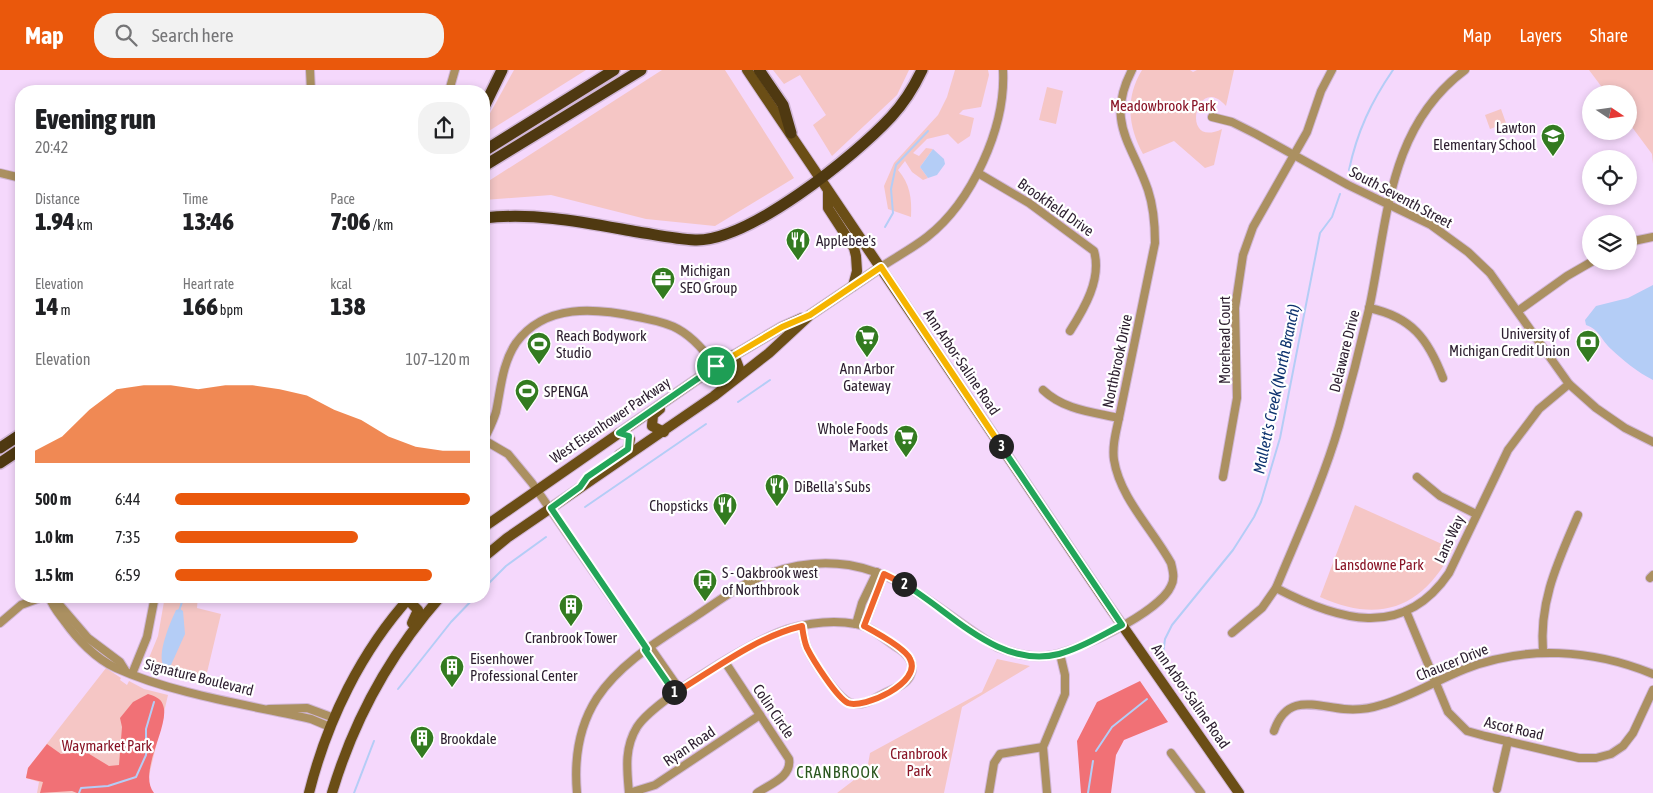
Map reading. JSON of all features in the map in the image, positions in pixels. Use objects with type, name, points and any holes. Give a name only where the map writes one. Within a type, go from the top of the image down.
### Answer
[{"type":"highway","points":[[490,95],[502,70]]},
{"type":"highway","points":[[490,147],[614,70]]},
{"type":"highway","points":[[490,162],[641,70]]},
{"type":"highway","points":[[759,70],[783,104],[791,133]]},
{"type":"highway","points":[[490,218],[517,216],[559,218],[678,239],[710,239],[724,236],[750,225],[820,178],[890,118],[911,91],[922,70]]},
{"type":"highway","points":[[0,448],[15,438]]},
{"type":"highway","points":[[0,463],[15,453]]},
{"type":"main road","name":"Ann Arbor-Saline Road","points":[[747,70],[1122,625],[1239,793]]},
{"type":"main road","points":[[828,191],[828,208],[854,248],[856,271],[853,286]]},
{"type":"main road","name":"West Eisenhower Parkway","points":[[490,552],[580,487],[664,432],[714,396],[769,353],[810,315],[881,267]]},
{"type":"main road","name":"West Eisenhower Parkway","points":[[490,522],[716,366],[782,327],[810,315]]},
{"type":"main road","points":[[680,419],[684,411],[737,373],[738,363],[734,355]]},
{"type":"main road","points":[[664,432],[652,426],[653,415],[698,383],[702,376]]},
{"type":"main road","points":[[580,487],[587,477],[628,449],[629,436],[619,433]]},
{"type":"main road","points":[[309,793],[330,727],[364,660],[405,603]]},
{"type":"main road","points":[[332,793],[352,736],[387,658],[417,614],[418,609],[413,603]]},
{"type":"main road","points":[[381,675],[420,620],[435,603]]},
{"type":"main road","points":[[314,793],[328,748],[330,727]]},
{"type":"street","points":[[310,70],[311,85]]},
{"type":"street","points":[[451,85],[455,70]]},
{"type":"street","points":[[881,267],[927,237],[940,225],[978,173],[999,113],[1003,90],[1003,70]]},
{"type":"street","name":"Northbrook Drive","points":[[1122,625],[1164,597],[1172,585],[1174,574],[1172,563],[1123,488],[1114,460],[1114,446],[1119,418],[1155,243],[1155,222],[1148,191],[1126,141],[1121,116],[1124,89],[1132,70]]},
{"type":"street","name":"Morehead Court","points":[[1223,477],[1237,398],[1235,308],[1243,255],[1253,227],[1296,156],[1332,70]]},
{"type":"street","name":"Delaware Drive","points":[[1232,633],[1262,608],[1276,588],[1332,447],[1369,308],[1389,205],[1405,148],[1415,125],[1430,101],[1465,70]]},
{"type":"street","name":"South Seventh Street","points":[[1212,117],[1232,122],[1389,205],[1431,225],[1468,252],[1490,273],[1569,384],[1596,408],[1624,428],[1653,442]]},
{"type":"street","points":[[0,173],[15,177]]},
{"type":"street","name":"Brookfield Drive","points":[[978,173],[1029,202],[1094,251],[1095,266],[1090,297],[1070,331]]},
{"type":"street","points":[[1637,241],[1653,238]]},
{"type":"street","points":[[1518,311],[1582,268]]},
{"type":"street","points":[[1369,308],[1398,318],[1417,330],[1430,347],[1443,378]]},
{"type":"street","points":[[490,427],[502,376],[514,347],[530,330],[556,315],[571,311],[596,310],[665,324],[692,339],[716,366]]},
{"type":"street","name":"Lans Way","points":[[1276,588],[1336,615],[1360,620],[1406,611],[1417,606],[1441,586],[1457,557],[1508,450],[1539,409],[1569,384]]},
{"type":"street","points":[[1043,390],[1060,403],[1076,409],[1119,418]]},
{"type":"street","points":[[490,444],[508,454],[537,489],[677,692]]},
{"type":"street","points":[[1417,477],[1440,496],[1476,514]]},
{"type":"street","points":[[1543,652],[1542,620],[1546,595],[1578,515]]},
{"type":"street","points":[[577,793],[577,755],[588,714],[606,685],[648,649],[730,593],[756,578],[800,566],[839,564],[881,573],[918,592],[997,647],[1011,653],[1037,657],[1060,654],[1088,643],[1122,625]]},
{"type":"street","points":[[860,625],[881,573]]},
{"type":"street","points":[[0,623],[27,603]]},
{"type":"street","name":"Signature Boulevard","points":[[51,603],[86,645],[104,661],[116,668],[164,685],[267,709],[288,706],[306,708],[330,727]]},
{"type":"street","points":[[128,672],[147,637],[154,603]]},
{"type":"street","name":"Ascot Road","points":[[1406,611],[1448,712],[1468,731],[1578,758],[1596,758],[1611,754],[1623,746],[1633,733],[1653,690]]},
{"type":"street","points":[[629,793],[626,757],[631,738],[646,716],[677,692],[725,662],[782,631],[802,626],[860,625],[906,653],[910,658],[912,670],[903,684],[866,703],[855,704],[841,697],[810,653],[802,626]]},
{"type":"street","name":"Chaucer Drive","points":[[1274,730],[1277,721],[1286,711],[1297,705],[1314,704],[1361,710],[1382,705],[1490,660],[1543,652],[1601,657],[1630,664],[1653,674]]},
{"type":"street","points":[[1047,793],[1043,747],[1065,694],[1065,674],[1060,654]]},
{"type":"street","name":"Colin Circle","points":[[725,662],[786,753],[790,765],[787,774],[757,793]]},
{"type":"street","name":"Ryan Road","points":[[629,793],[654,785],[760,715]]},
{"type":"street","points":[[1497,789],[1508,741]]},
{"type":"street","points":[[988,793],[994,763],[1000,754],[1043,747]]},
{"type":"street","points":[[1171,753],[1201,793]]},
{"type":"green space","points":[[514,70],[586,70],[490,130],[490,113]]},
{"type":"green space","points":[[662,70],[725,70],[794,178],[715,226],[646,219],[551,195],[490,200],[490,180]]},
{"type":"green space","points":[[773,70],[909,70],[897,95],[832,156],[813,125],[826,115],[800,75],[784,84]]},
{"type":"green space","points":[[955,70],[988,70],[989,75],[981,107],[963,110],[959,114],[974,118],[970,136],[958,144],[948,134],[927,139],[913,153],[919,156],[926,148],[933,149],[920,167],[928,178],[923,180],[912,172],[905,161],[898,170],[909,192],[911,217],[888,209],[884,186],[894,163],[938,115],[947,97]]},
{"type":"green space","name":"Meadowbrook Park","points":[[1142,70],[1190,70],[1193,72],[1197,70],[1234,70],[1226,106],[1215,98],[1207,98],[1200,103],[1197,112],[1196,122],[1200,129],[1209,133],[1222,129],[1214,165],[1205,168],[1174,141],[1143,154],[1134,133],[1130,112],[1133,91]]},
{"type":"green space","points":[[1589,70],[1653,70],[1653,164],[1652,154],[1638,135],[1638,85],[1600,85]]},
{"type":"green space","points":[[1047,87],[1063,91],[1056,124],[1039,120]]},
{"type":"green space","points":[[1501,109],[1506,123],[1490,129],[1485,115]]},
{"type":"green space","name":"Lansdowne Park","points":[[1355,505],[1453,549],[1441,569],[1428,585],[1414,597],[1398,605],[1381,609],[1362,609],[1342,605],[1320,597]]},
{"type":"green space","points":[[164,603],[197,603],[197,608],[221,614],[204,685],[144,670],[158,636]]},
{"type":"green space","name":"Cranbrook Park","points":[[997,659],[1030,666],[962,707],[944,793],[837,793],[867,770],[870,753],[982,692]]},
{"type":"green space","name":"Waymarket Park","points":[[106,668],[121,678],[120,680],[127,685],[129,681],[144,689],[168,695],[145,793],[37,793],[39,782],[26,778],[28,768]]},
{"type":"shaded area","points":[[1140,681],[1168,722],[1124,740],[1116,755],[1111,793],[1081,793],[1077,741],[1097,702]]},
{"type":"shaded area","points":[[148,694],[161,701],[164,714],[149,773],[150,784],[154,793],[77,793],[72,791],[40,793],[43,782],[26,778],[28,768],[47,744],[61,754],[86,752],[109,766],[119,765],[122,727],[120,718],[133,702]]},
{"type":"water","points":[[933,149],[944,159],[945,164],[937,175],[928,178],[920,167]]},
{"type":"water","points":[[1653,285],[1653,380],[1626,362],[1608,346],[1597,332],[1586,325],[1585,320],[1596,306],[1628,298]]},
{"type":"water","points":[[180,609],[183,611],[185,634],[171,665],[164,667],[162,655],[165,639],[176,610]]},
{"type":"waterway","name":"Mallett's Creek (North Branch)","points":[[1349,170],[1356,143],[1366,118],[1393,70]]},
{"type":"waterway","points":[[885,227],[893,213],[891,189],[896,165],[928,131]]},
{"type":"waterway","name":"Mallett's Creek (North Branch)","points":[[1163,654],[1165,639],[1172,625],[1233,550],[1254,517],[1261,502],[1280,438],[1320,233],[1332,217],[1340,194]]},
{"type":"waterway","points":[[738,402],[770,380]]},
{"type":"waterway","points":[[585,507],[706,424]]},
{"type":"waterway","points":[[490,582],[506,566],[546,537]]},
{"type":"waterway","points":[[179,611],[182,603]]},
{"type":"waterway","points":[[398,689],[451,622],[469,603]]},
{"type":"waterway","name":"Mallett's Creek (North Branch)","points":[[1096,751],[1112,727],[1147,699]]},
{"type":"waterway","points":[[79,793],[81,788],[108,786],[136,777],[146,755],[146,729],[154,702]]},
{"type":"waterway","points":[[354,793],[374,741]]},
{"type":"waterway","name":"Mallett's Creek (North Branch)","points":[[1088,793],[1093,761]]},
{"type":"place","name":"Lawton Elementary School","points":[[1553,157]]},
{"type":"place","name":"Applebee's","points":[[798,261]]},
{"type":"place","name":"Michigan SEO Group","points":[[663,300]]},
{"type":"place","name":"Ann Arbor Gateway","points":[[867,358]]},
{"type":"place","name":"University of Michigan Credit Union","points":[[1588,363]]},
{"type":"place","name":"Reach Bodywork Studio","points":[[539,365]]},
{"type":"place","name":"SPENGA","points":[[527,412]]},
{"type":"place","name":"Whole Foods Market","points":[[906,458]]},
{"type":"place","name":"DiBella's Subs","points":[[777,507]]},
{"type":"place","name":"Chopsticks","points":[[725,526]]},
{"type":"place","name":"S - Oakbrook west of Northbrook","points":[[705,602]]},
{"type":"place","name":"Cranbrook Tower","points":[[571,627]]},
{"type":"place","name":"Eisenhower Professional Center","points":[[452,688]]},
{"type":"place","name":"Brookdale","points":[[422,759]]},
{"type":"district","name":"CRANBROOK","points":[[838,772]]},
{"type":"route","points":[[881,267],[1122,625],[1088,643],[1060,654],[1037,657],[1011,653],[985,640],[930,600],[898,580],[884,574],[869,608],[864,626],[906,653],[910,658],[912,663],[911,674],[903,684],[866,703],[855,704],[844,701],[810,653],[806,645],[802,626],[782,631],[706,672],[675,693],[551,508],[580,487],[587,477],[628,449],[630,443],[629,436],[619,433],[716,366],[782,327],[810,315],[881,267]]}]
